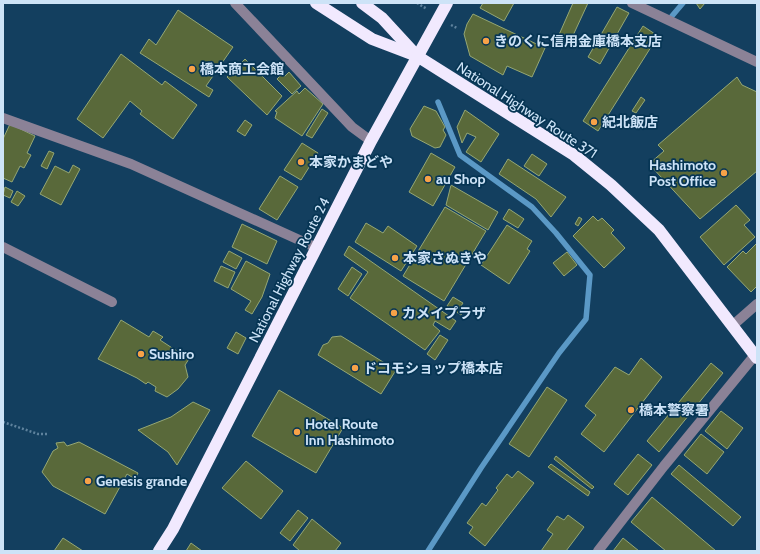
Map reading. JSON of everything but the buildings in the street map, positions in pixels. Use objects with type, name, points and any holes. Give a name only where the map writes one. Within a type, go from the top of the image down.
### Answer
[{"type":"highway","points":[[316,3],[372,39],[417,56]]},
{"type":"highway","points":[[362,3],[382,18],[417,56]]},
{"type":"highway","name":"National Highway Route 24","points":[[159,551],[173,529],[371,141],[447,3]]},
{"type":"highway","name":"National Highway Route 371","points":[[417,56],[574,155],[611,185],[659,230],[756,356]]},
{"type":"street","points":[[235,3],[352,127],[371,141]]},
{"type":"street","points":[[632,3],[757,62]]},
{"type":"street","points":[[3,118],[131,164],[317,248]]},
{"type":"street","points":[[3,247],[112,302]]},
{"type":"street","points":[[732,326],[757,304]]},
{"type":"street","points":[[598,551],[664,466],[756,356]]},
{"type":"path","points":[[3,422],[38,434],[49,434]]},
{"type":"waterway","points":[[672,16],[683,3]]},
{"type":"waterway","points":[[428,551],[481,468],[559,353],[586,319],[590,275],[556,233],[532,207],[460,155],[438,102]]},
{"type":"place","name":"きのくに信用金庫橋本支店","points":[[486,41]]},
{"type":"place","name":"橋本商工会館","points":[[192,69]]},
{"type":"place","name":"紀北飯店","points":[[594,122]]},
{"type":"place","name":"本家かまどや","points":[[301,162]]},
{"type":"place","name":"Hashimoto Post Office","points":[[724,173]]},
{"type":"place","name":"au Shop","points":[[428,179]]},
{"type":"place","name":"本家さぬきや","points":[[395,258]]},
{"type":"place","name":"カメイプラザ","points":[[394,313]]},
{"type":"place","name":"Sushiro","points":[[141,354]]},
{"type":"place","name":"ドコモショップ橋本店","points":[[355,368]]},
{"type":"place","name":"橋本警察署","points":[[631,410]]},
{"type":"place","name":"Hotel Route Inn Hashimoto","points":[[297,432]]},
{"type":"place","name":"Genesis grande","points":[[88,481]]}]
